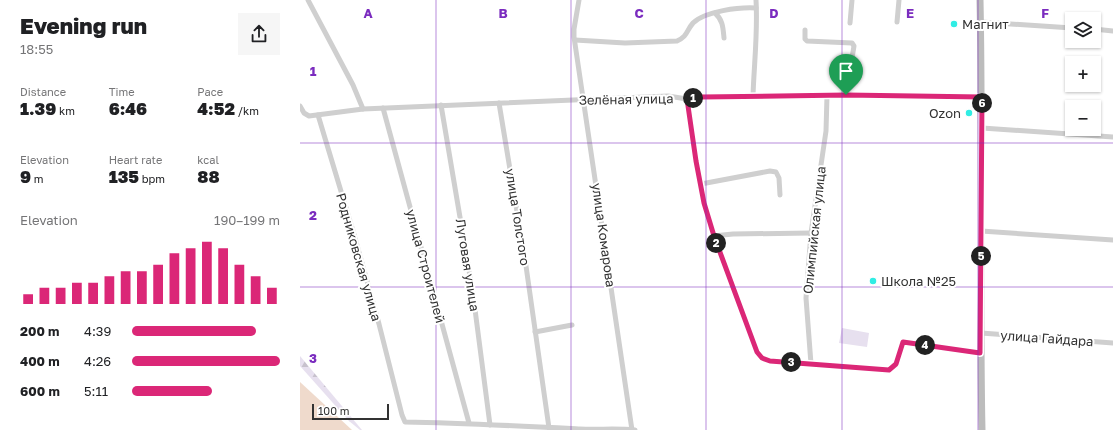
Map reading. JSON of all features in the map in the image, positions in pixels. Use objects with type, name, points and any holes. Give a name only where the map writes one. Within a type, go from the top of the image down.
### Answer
[{"type":"main road","points":[[980,0],[982,97],[980,353],[982,430]]},
{"type":"street","points":[[308,0],[353,85],[362,109]]},
{"type":"street","name":"улица Комарова","points":[[579,0],[574,29],[575,40],[633,430]]},
{"type":"street","points":[[753,96],[756,42],[756,0]]},
{"type":"street","points":[[850,23],[852,0]]},
{"type":"street","points":[[897,22],[899,0]]},
{"type":"street","points":[[575,40],[625,43],[677,41],[684,38],[694,23],[715,12],[742,7],[756,8]]},
{"type":"street","points":[[715,12],[720,17],[722,22],[724,38]]},
{"type":"street","points":[[981,22],[1065,28]]},
{"type":"street","points":[[805,30],[805,39],[807,41],[852,43],[854,46],[846,95]]},
{"type":"street","points":[[1101,30],[1113,31]]},
{"type":"street","name":"Зелёная улица","points":[[318,115],[362,109],[668,96],[687,99],[701,97],[846,95],[982,97]]},
{"type":"street","name":"Олимпийская улица","points":[[811,364],[806,298],[811,233],[826,131],[827,96]]},
{"type":"street","points":[[687,99],[704,203],[714,236],[757,352],[762,358],[770,361],[889,370],[896,364],[903,342],[980,353]]},
{"type":"street","name":"улица Толстого","points":[[499,103],[526,266],[549,428]]},
{"type":"street","name":"Луговая улица","points":[[442,105],[473,294],[490,425]]},
{"type":"street","points":[[300,106],[304,113],[309,116],[318,115]]},
{"type":"street","name":"улица Строителей","points":[[383,108],[469,423]]},
{"type":"street","name":"Родниковская улица","points":[[318,115],[405,422],[469,423]]},
{"type":"street","points":[[982,128],[1113,136]]},
{"type":"street","points":[[701,184],[770,171],[776,172],[779,178],[780,195]]},
{"type":"street","points":[[981,231],[1113,240]]},
{"type":"street","points":[[714,236],[733,234],[811,233]]},
{"type":"street","points":[[535,332],[572,325]]},
{"type":"street","name":"улица Гайдара","points":[[981,333],[1113,343]]},
{"type":"street","points":[[469,423],[582,430],[633,430]]},
{"type":"green space","points":[[842,328],[869,333],[867,347],[839,343]]},
{"type":"green space","points":[[300,356],[362,430],[349,421],[300,366]]},
{"type":"shaded area","points":[[300,382],[352,430],[300,430]]},
{"type":"place","name":"Магнит","points":[[954,24]]},
{"type":"place","name":"Ozon","points":[[969,113]]},
{"type":"place","name":"Школа №25","points":[[873,281]]},
{"type":"route","points":[[846,95],[982,97],[980,353],[903,342],[896,364],[889,370],[770,361],[762,358],[757,352],[714,236],[704,203],[687,99],[701,97],[846,95]]}]
